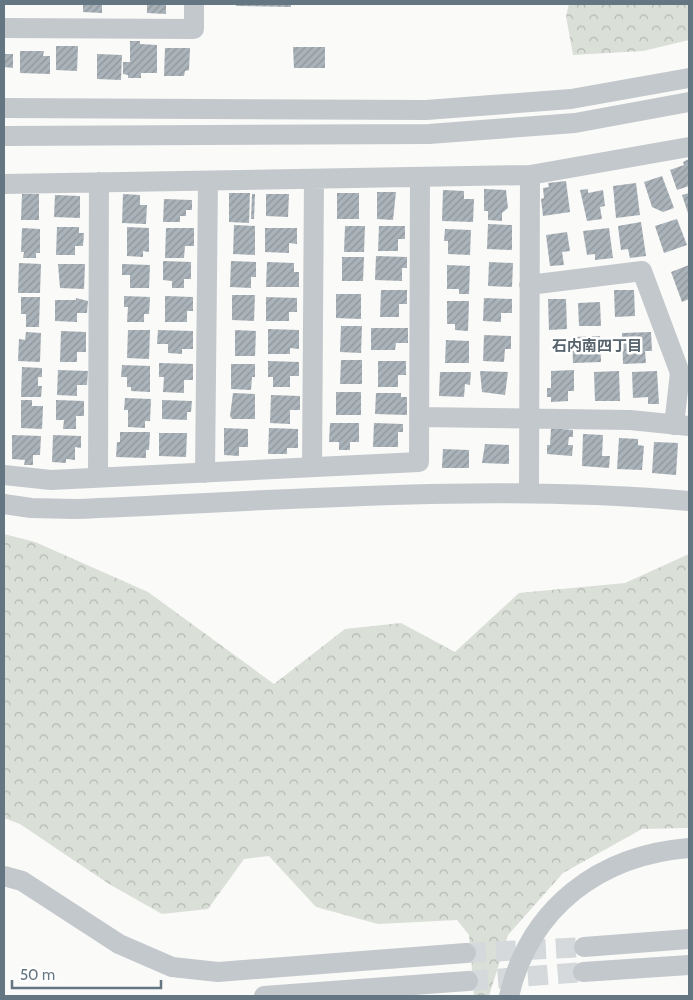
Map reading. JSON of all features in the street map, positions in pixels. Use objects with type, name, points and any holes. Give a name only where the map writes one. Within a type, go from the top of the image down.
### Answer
[{"type":"street","points":[[4,28],[194,29],[194,4]]},
{"type":"street","points":[[4,108],[426,110],[571,99],[689,78]]},
{"type":"street","points":[[4,136],[429,134],[575,123],[689,102]]},
{"type":"street","points":[[4,184],[530,174],[689,147]]},
{"type":"street","points":[[529,493],[527,418],[530,174]]},
{"type":"street","points":[[4,475],[51,480],[419,462],[420,177]]},
{"type":"street","points":[[312,467],[314,178]]},
{"type":"street","points":[[205,473],[208,181]]},
{"type":"street","points":[[98,478],[99,182]]},
{"type":"street","points":[[419,417],[630,420],[682,425],[680,373],[642,271],[529,285]]},
{"type":"street","points":[[4,504],[31,508],[74,509],[426,494],[529,493],[689,501]]},
{"type":"street","points":[[509,996],[522,956],[535,934],[551,912],[571,893],[591,878],[631,859],[665,850],[689,848]]},
{"type":"street","points":[[4,876],[22,881],[119,944],[172,966],[218,972],[466,953]]},
{"type":"street","points":[[584,947],[689,939]]},
{"type":"street","points":[[583,972],[689,965]]},
{"type":"street","points":[[264,996],[468,981]]},
{"type":"green space","points":[[569,4],[689,4],[689,40],[643,51],[573,55],[566,16]]},
{"type":"green space","points":[[4,534],[35,542],[148,592],[274,684],[345,629],[401,623],[455,652],[519,593],[625,583],[689,554],[689,828],[642,829],[563,873],[508,935],[489,996],[470,996],[474,995],[469,935],[457,920],[378,924],[316,907],[269,856],[244,859],[208,909],[162,914],[109,884],[20,824],[4,818]]},
{"type":"building","points":[[83,4],[102,4],[102,13],[83,12]]},
{"type":"building","points":[[147,4],[166,4],[166,14],[147,13]]},
{"type":"building","points":[[236,4],[291,4],[291,7],[236,6]]},
{"type":"building","points":[[130,41],[140,41],[140,44],[157,45],[157,73],[141,73],[141,78],[128,78],[128,75],[123,74],[123,62],[130,62]]},
{"type":"building","points":[[56,46],[78,46],[77,71],[56,70]]},
{"type":"building","points":[[293,47],[325,47],[325,68],[294,68]]},
{"type":"building","points":[[165,48],[190,48],[189,70],[185,71],[184,76],[164,76]]},
{"type":"building","points":[[20,51],[44,51],[43,56],[50,56],[50,74],[20,73]]},
{"type":"building","points":[[4,54],[13,54],[13,68],[4,67]]},
{"type":"building","points":[[97,54],[122,55],[121,80],[97,79]]},
{"type":"building","points":[[689,159],[689,186],[677,190],[670,170],[684,165],[683,162]]},
{"type":"building","points":[[662,176],[674,208],[663,212],[652,207],[644,182]]},
{"type":"building","points":[[566,181],[570,212],[543,216],[541,199],[544,198],[543,188],[549,187],[548,183]]},
{"type":"building","points":[[636,183],[640,215],[616,218],[613,186]]},
{"type":"building","points":[[484,189],[506,190],[508,208],[502,213],[502,221],[488,220],[488,211],[484,211]]},
{"type":"building","points":[[588,189],[588,193],[603,190],[605,206],[600,207],[602,219],[587,221],[580,190]]},
{"type":"building","points":[[443,190],[464,191],[464,199],[474,199],[473,222],[442,221]]},
{"type":"building","points":[[377,192],[396,192],[393,220],[377,219]]},
{"type":"building","points":[[229,193],[250,193],[249,223],[229,222]]},
{"type":"building","points":[[337,193],[359,193],[359,219],[337,219]]},
{"type":"building","points":[[689,193],[689,216],[682,195]]},
{"type":"building","points":[[22,194],[39,194],[39,220],[21,220]]},
{"type":"building","points":[[123,194],[140,195],[140,205],[147,205],[146,224],[122,223]]},
{"type":"building","points":[[252,194],[255,194],[254,219],[251,219]]},
{"type":"building","points":[[266,194],[289,194],[288,217],[266,216]]},
{"type":"building","points":[[55,195],[80,196],[80,218],[54,217]]},
{"type":"building","points":[[164,199],[192,200],[192,210],[186,210],[186,216],[180,216],[180,222],[163,222]]},
{"type":"building","points":[[677,219],[687,245],[664,253],[655,226]]},
{"type":"building","points":[[641,222],[646,256],[630,258],[628,249],[621,250],[618,226]]},
{"type":"building","points":[[488,224],[512,225],[512,250],[487,249]]},
{"type":"building","points":[[234,225],[255,226],[255,255],[233,254]]},
{"type":"building","points":[[345,226],[365,226],[364,252],[344,252]]},
{"type":"building","points":[[379,226],[405,226],[405,239],[398,239],[398,251],[378,251]]},
{"type":"building","points":[[57,227],[79,227],[79,233],[84,233],[83,246],[75,246],[75,255],[56,255]]},
{"type":"building","points":[[127,227],[149,228],[149,252],[143,251],[143,257],[127,256]]},
{"type":"building","points":[[22,228],[40,229],[40,253],[36,253],[36,258],[23,258],[24,252],[21,252]]},
{"type":"building","points":[[166,228],[194,228],[194,246],[185,246],[184,258],[165,258]]},
{"type":"building","points":[[265,228],[297,228],[297,244],[289,243],[289,253],[265,252]]},
{"type":"building","points":[[609,228],[613,258],[595,260],[595,254],[587,255],[583,231]]},
{"type":"building","points":[[445,229],[471,230],[470,255],[448,254],[448,241],[444,241]]},
{"type":"building","points":[[567,232],[570,251],[562,252],[564,265],[550,266],[546,235]]},
{"type":"building","points":[[376,256],[407,257],[407,268],[402,268],[402,281],[375,280]]},
{"type":"building","points":[[342,257],[364,257],[363,281],[342,281]]},
{"type":"building","points":[[163,261],[191,262],[191,279],[184,279],[184,288],[172,288],[172,281],[163,280]]},
{"type":"building","points":[[231,261],[256,262],[256,277],[251,277],[251,288],[230,287]]},
{"type":"building","points":[[267,262],[294,263],[294,272],[299,272],[299,287],[266,287]]},
{"type":"building","points":[[489,262],[513,263],[512,287],[488,286]]},
{"type":"building","points":[[19,263],[41,264],[40,293],[18,293]]},
{"type":"building","points":[[58,264],[85,264],[84,289],[60,288]]},
{"type":"building","points":[[122,264],[150,265],[149,288],[130,288],[130,275],[122,275]]},
{"type":"building","points":[[447,265],[470,266],[469,294],[459,294],[459,289],[447,289]]},
{"type":"building","points":[[689,265],[689,299],[682,302],[671,272]]},
{"type":"building","points":[[381,290],[407,290],[407,304],[399,304],[399,317],[380,317]]},
{"type":"building","points":[[614,290],[634,290],[635,316],[615,317]]},
{"type":"building","points":[[336,294],[361,294],[361,319],[336,318]]},
{"type":"building","points":[[232,295],[255,295],[254,321],[232,320]]},
{"type":"building","points":[[124,296],[150,297],[149,314],[144,314],[144,322],[127,322],[128,307],[124,307]]},
{"type":"building","points":[[165,296],[193,297],[193,311],[187,311],[187,322],[165,322]]},
{"type":"building","points":[[21,297],[40,297],[39,327],[26,327],[26,314],[21,314]]},
{"type":"building","points":[[266,297],[297,298],[297,312],[289,312],[289,321],[266,321]]},
{"type":"building","points":[[76,298],[88,301],[87,313],[77,313],[77,322],[55,321],[55,300],[76,300]]},
{"type":"building","points":[[484,298],[512,299],[512,313],[501,313],[501,322],[483,321]]},
{"type":"building","points":[[548,299],[566,299],[567,329],[549,330]]},
{"type":"building","points":[[447,301],[469,301],[468,331],[455,330],[455,324],[447,324]]},
{"type":"building","points":[[600,302],[601,326],[579,326],[578,303]]},
{"type":"building","points":[[341,326],[362,326],[361,353],[340,352]]},
{"type":"building","points":[[371,328],[408,328],[408,343],[396,343],[395,350],[371,350]]},
{"type":"building","points":[[268,329],[299,330],[299,349],[290,348],[290,354],[268,354]]},
{"type":"building","points":[[128,330],[150,330],[149,359],[127,358]]},
{"type":"building","points":[[158,330],[193,331],[193,349],[182,349],[182,354],[168,353],[168,344],[157,344]]},
{"type":"building","points":[[235,330],[256,331],[255,356],[235,356]]},
{"type":"building","points":[[61,331],[86,332],[86,352],[77,352],[77,362],[60,362]]},
{"type":"building","points":[[26,332],[41,333],[40,362],[18,361],[19,339],[25,340]]},
{"type":"building","points":[[651,332],[652,351],[645,351],[646,363],[623,364],[622,333]]},
{"type":"building","points":[[484,335],[511,336],[511,349],[505,349],[504,362],[483,361]]},
{"type":"building","points":[[600,336],[601,362],[573,363],[572,337]]},
{"type":"building","points":[[446,340],[469,341],[469,363],[445,363]]},
{"type":"building","points":[[341,360],[362,360],[362,384],[340,384]]},
{"type":"building","points":[[268,361],[299,362],[299,376],[290,376],[290,387],[273,387],[273,377],[268,377]]},
{"type":"building","points":[[378,361],[406,361],[406,375],[398,375],[398,387],[378,387]]},
{"type":"building","points":[[159,363],[193,364],[193,380],[184,380],[184,393],[163,392],[164,377],[159,377]]},
{"type":"building","points":[[231,364],[255,364],[255,377],[252,377],[251,390],[231,389]]},
{"type":"building","points":[[122,365],[150,366],[150,392],[131,391],[131,387],[127,387],[127,377],[121,377]]},
{"type":"building","points":[[22,367],[42,368],[42,377],[38,377],[38,386],[42,386],[41,397],[21,397]]},
{"type":"building","points":[[58,370],[88,371],[87,385],[77,385],[77,396],[57,395]]},
{"type":"building","points":[[574,370],[574,391],[568,391],[568,401],[551,402],[551,397],[547,397],[547,388],[551,388],[551,371]]},
{"type":"building","points":[[480,371],[508,372],[505,395],[482,392]]},
{"type":"building","points":[[619,371],[620,401],[595,401],[594,372]]},
{"type":"building","points":[[657,371],[659,404],[648,404],[648,397],[633,398],[632,372]]},
{"type":"building","points":[[440,372],[471,372],[470,385],[465,384],[464,397],[439,396]]},
{"type":"building","points":[[336,392],[361,392],[361,415],[336,415]]},
{"type":"building","points":[[233,393],[255,394],[255,419],[232,419],[230,416]]},
{"type":"building","points":[[376,393],[401,393],[401,397],[407,397],[407,415],[375,414]]},
{"type":"building","points":[[271,395],[300,396],[300,410],[290,410],[290,424],[270,423]]},
{"type":"building","points":[[125,398],[151,399],[150,421],[145,421],[145,428],[128,427],[128,410],[124,410]]},
{"type":"building","points":[[21,400],[32,400],[32,406],[43,406],[42,429],[21,428]]},
{"type":"building","points":[[56,400],[84,401],[84,416],[76,416],[76,429],[63,429],[64,420],[56,420]]},
{"type":"building","points":[[162,400],[192,401],[191,412],[187,412],[187,420],[162,419]]},
{"type":"building","points":[[330,423],[359,423],[359,442],[350,442],[350,450],[339,450],[339,442],[329,442]]},
{"type":"building","points":[[374,423],[403,424],[403,432],[398,432],[398,447],[373,447]]},
{"type":"building","points":[[224,428],[248,429],[248,447],[239,447],[239,456],[224,455]]},
{"type":"building","points":[[269,428],[298,429],[298,448],[287,448],[287,454],[268,454]]},
{"type":"building","points":[[551,428],[573,430],[573,437],[569,437],[568,445],[573,445],[572,456],[547,454],[547,445],[550,445]]},
{"type":"building","points":[[120,432],[150,432],[149,450],[146,450],[146,458],[116,457],[117,442],[120,442]]},
{"type":"building","points":[[159,433],[187,433],[186,457],[159,456]]},
{"type":"building","points":[[583,434],[603,435],[602,456],[610,456],[609,468],[582,466]]},
{"type":"building","points":[[12,435],[41,436],[40,455],[33,455],[33,465],[24,465],[25,460],[12,459]]},
{"type":"building","points":[[53,435],[81,436],[81,448],[75,447],[75,460],[66,459],[66,463],[52,462]]},
{"type":"building","points":[[619,438],[638,439],[638,445],[644,446],[642,470],[617,469]]},
{"type":"building","points":[[654,442],[678,443],[676,475],[652,473]]},
{"type":"building","points":[[485,444],[509,445],[509,464],[482,463]]},
{"type":"building","points":[[443,449],[469,450],[469,468],[442,468]]},
{"type":"tunnel","points":[[466,953],[584,947]]},
{"type":"tunnel","points":[[468,981],[583,972]]},
{"type":"district","name":"石内南四丁目","points":[[597,346]]}]
